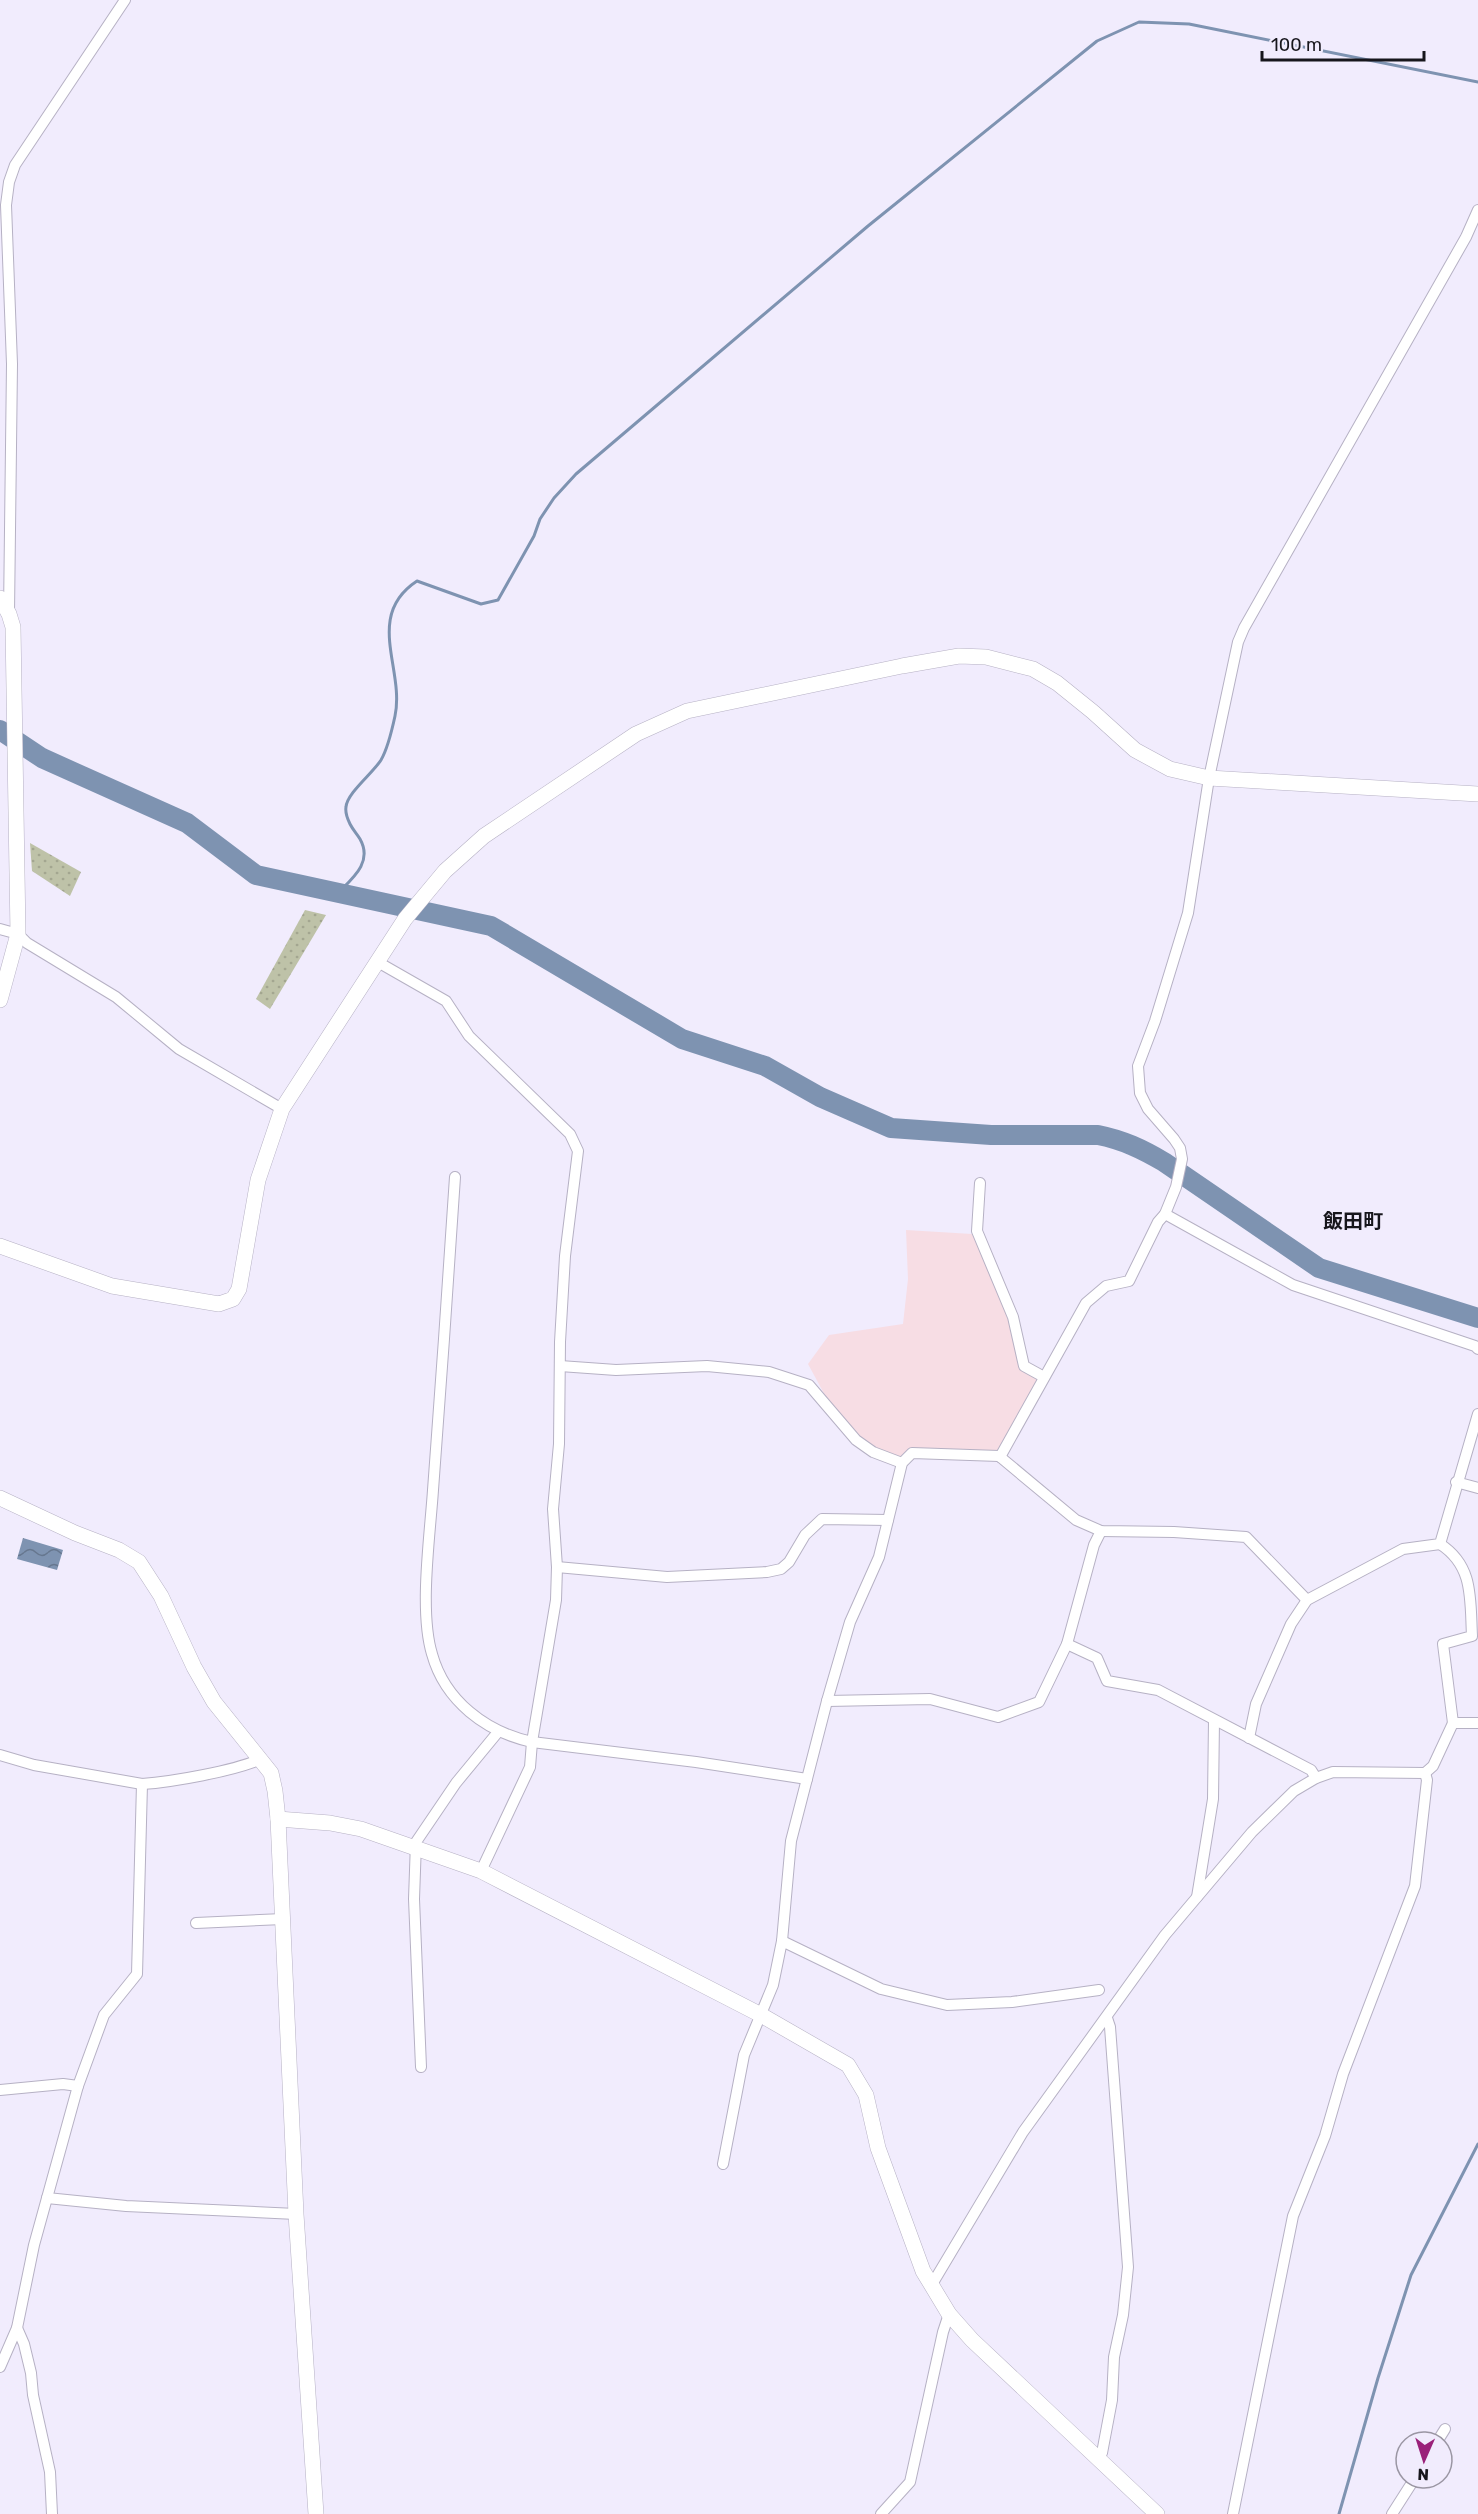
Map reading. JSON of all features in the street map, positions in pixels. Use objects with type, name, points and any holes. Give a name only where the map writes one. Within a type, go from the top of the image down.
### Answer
[{"type":"street","points":[[9,614],[12,364],[6,205],[9,182],[15,165],[125,0]]},
{"type":"street","points":[[1000,1457],[1086,1303],[1106,1286],[1129,1281],[1158,1222],[1165,1214],[1176,1187],[1182,1159],[1180,1148],[1148,1109],[1140,1093],[1138,1066],[1155,1021],[1188,912],[1209,778],[1238,642],[1466,237],[1478,210]]},
{"type":"street","points":[[0,597],[13,627],[18,934],[0,1000]]},
{"type":"street","points":[[0,1246],[112,1286],[184,1299],[227,1303],[233,1299],[239,1289],[258,1180],[282,1109],[405,919],[445,871],[484,836],[636,734],[687,711],[902,666],[959,656],[986,657],[1034,669],[1066,690],[1135,750],[1170,768],[1209,778],[1478,794]]},
{"type":"street","points":[[0,929],[18,934],[27,943],[116,997],[178,1049],[282,1109]]},
{"type":"street","points":[[376,961],[446,1001],[469,1036],[570,1134],[579,1151],[565,1256],[559,1444],[553,1509],[557,1568],[556,1600],[532,1742],[530,1767],[525,1783],[481,1871]]},
{"type":"street","points":[[455,1177],[426,1622],[432,1654],[446,1684],[471,1713],[498,1732],[532,1742],[696,1762],[807,1779]]},
{"type":"street","points":[[980,1183],[977,1231],[1013,1317],[1024,1366],[1044,1377]]},
{"type":"street","points":[[1165,1214],[1293,1286],[1476,1346],[1478,1349]]},
{"type":"street","points":[[560,1366],[616,1370],[707,1366],[770,1372],[809,1385],[856,1440],[873,1452],[902,1463]]},
{"type":"street","points":[[1440,1544],[1456,1482],[1478,1414]]},
{"type":"street","points":[[723,2164],[744,2055],[773,1985],[782,1941],[791,1841],[827,1701],[850,1622],[879,1557],[902,1463],[912,1453],[1000,1457],[1076,1520],[1101,1531],[1174,1532],[1246,1537],[1306,1600]]},
{"type":"street","points":[[1456,1482],[1478,1488]]},
{"type":"street","points":[[0,1498],[75,1533],[119,1550],[139,1562],[161,1596],[194,1667],[214,1702],[271,1773],[278,1820],[296,2214],[316,2514]]},
{"type":"street","points":[[557,1568],[667,1577],[751,1574],[781,1569],[789,1562],[805,1535],[822,1518],[888,1520]]},
{"type":"street","points":[[827,1701],[930,1699],[998,1717],[1039,1702],[1067,1644],[1094,1545],[1101,1531]]},
{"type":"street","points":[[931,2286],[1023,2132],[1165,1935],[1252,1832],[1294,1791],[1316,1778],[1333,1772],[1425,1773],[1433,1766],[1453,1723],[1443,1644],[1472,1636],[1467,1573],[1450,1550],[1440,1544],[1402,1549],[1306,1600],[1290,1624],[1256,1704],[1249,1738]]},
{"type":"street","points":[[1067,1644],[1097,1658],[1107,1681],[1158,1690],[1311,1770],[1316,1778]]},
{"type":"street","points":[[1197,1897],[1213,1799],[1214,1720]]},
{"type":"street","points":[[1453,1723],[1478,1723]]},
{"type":"street","points":[[421,2067],[414,1899],[416,1842],[432,1816],[498,1732]]},
{"type":"street","points":[[0,1755],[34,1765],[142,1784],[213,1772],[261,1759]]},
{"type":"street","points":[[1233,2514],[1293,2216],[1325,2136],[1343,2074],[1415,1886],[1427,1780],[1425,1773]]},
{"type":"street","points":[[0,2367],[17,2328],[47,2198],[78,2086],[104,2015],[137,1974],[142,1784]]},
{"type":"street","points":[[278,1820],[330,1822],[362,1829],[481,1871],[761,2015],[848,2065],[858,2078],[866,2095],[878,2148],[923,2271],[949,2314],[972,2340],[1157,2514]]},
{"type":"street","points":[[196,1923],[283,1919]]},
{"type":"street","points":[[782,1941],[881,1989],[947,2005],[1012,2002],[1099,1990]]},
{"type":"street","points":[[1094,2457],[1102,2453],[1112,2400],[1114,2357],[1123,2315],[1128,2267],[1110,2027],[1107,2018]]},
{"type":"street","points":[[0,2090],[63,2084],[78,2086]]},
{"type":"street","points":[[47,2198],[126,2206],[296,2214]]},
{"type":"street","points":[[881,2514],[910,2482],[949,2314]]},
{"type":"street","points":[[17,2328],[27,2354],[50,2472],[52,2514]]},
{"type":"street","points":[[1392,2514],[1407,2490]]},
{"type":"shaded area","points":[[906,1230],[972,1234],[990,1268],[1008,1317],[1022,1370],[1038,1379],[997,1453],[909,1448],[901,1456],[892,1456],[875,1448],[859,1437],[827,1399],[808,1364],[829,1335],[903,1324],[908,1279]]},
{"type":"green space","points":[[30,843],[81,872],[70,896],[32,871]]},
{"type":"green space","points":[[305,910],[326,915],[270,1009],[256,999]]},
{"type":"water","points":[[23,1538],[63,1550],[57,1570],[17,1559]]},
{"type":"waterway","points":[[338,893],[360,869],[364,855],[360,839],[347,816],[347,801],[381,760],[388,744],[395,716],[397,698],[389,627],[393,610],[401,595],[417,581],[481,604],[498,600],[534,536],[540,519],[554,498],[576,474],[868,226],[1097,41],[1139,22],[1189,24],[1478,82]]},
{"type":"waterway","points":[[0,730],[42,758],[187,823],[256,875],[491,926],[682,1039],[765,1066],[820,1097],[891,1128],[991,1135],[1098,1135],[1116,1140],[1140,1149],[1164,1162],[1319,1268],[1478,1318]]},
{"type":"waterway","points":[[1339,2514],[1378,2378],[1411,2275],[1478,2144]]},
{"type":"district","name":"飯田町","points":[[1353,1221]]}]
